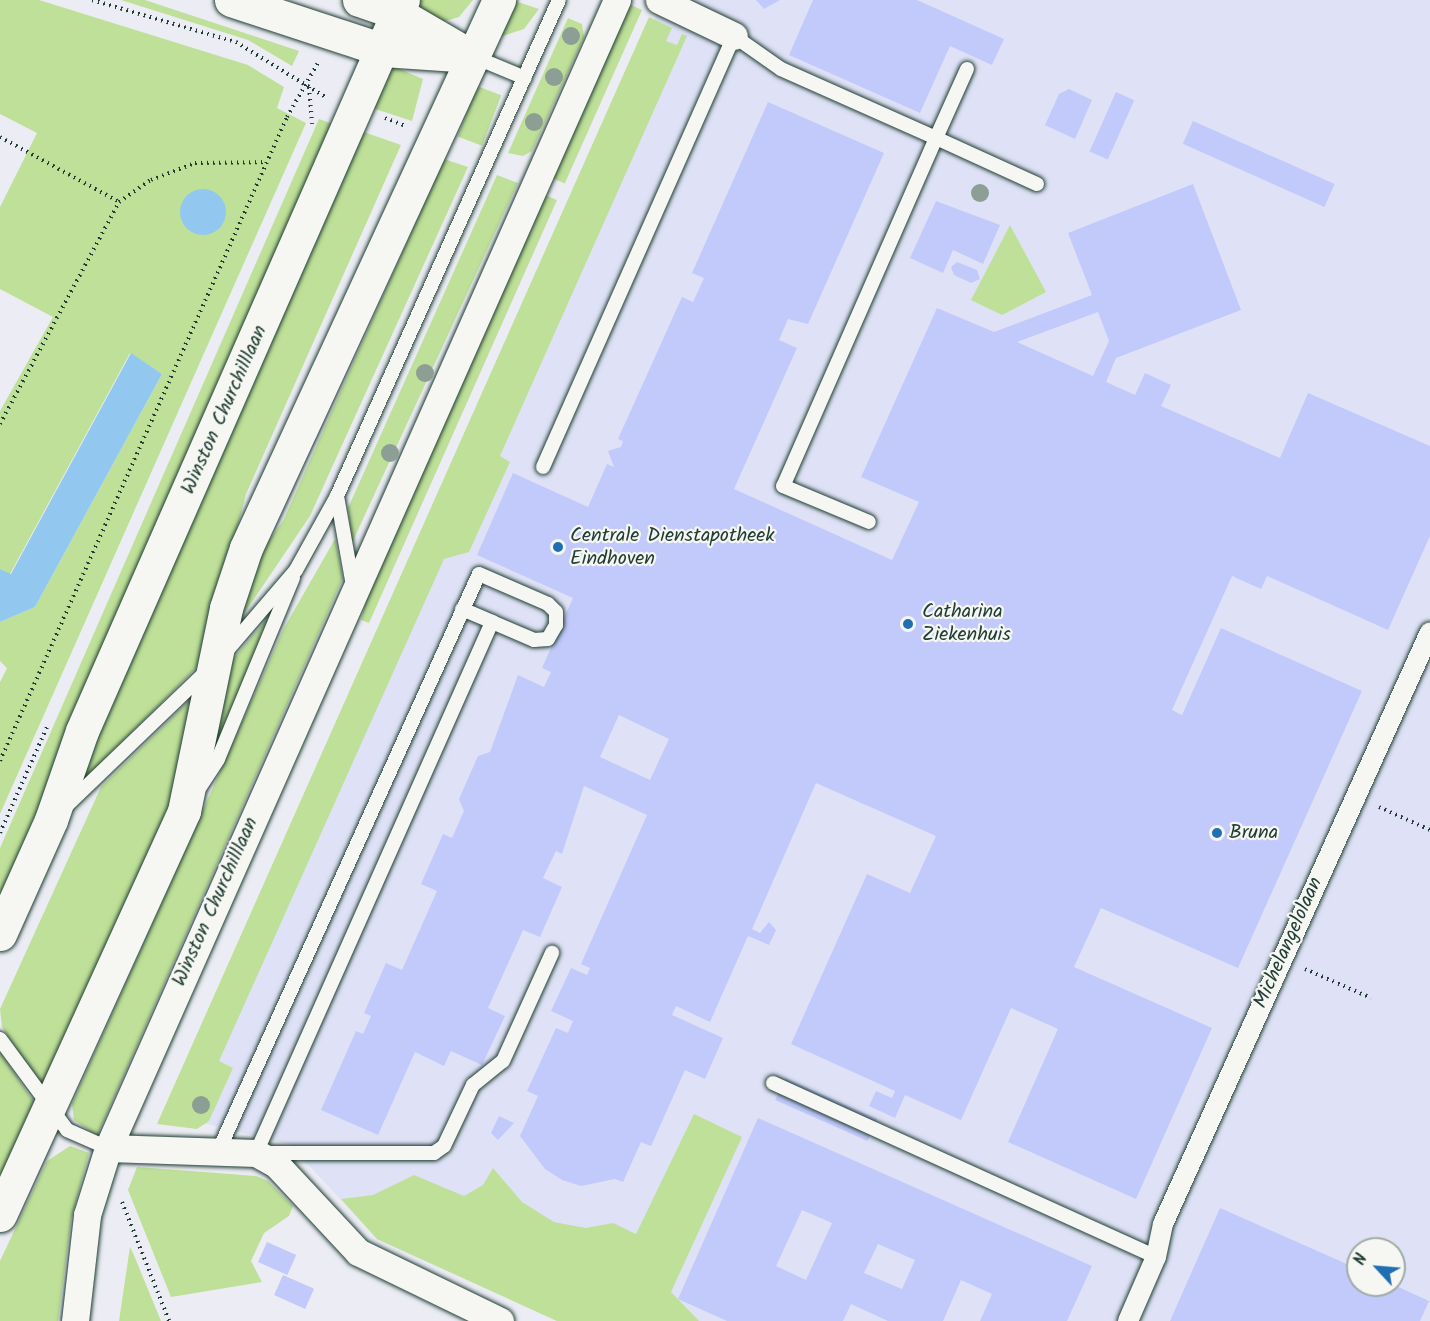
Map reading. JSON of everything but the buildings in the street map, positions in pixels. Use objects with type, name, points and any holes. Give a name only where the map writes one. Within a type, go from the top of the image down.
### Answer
[{"type":"main road","points":[[231,0],[383,50],[472,56]]},
{"type":"main road","points":[[359,0],[400,6],[472,56]]},
{"type":"main road","name":"Winston Churchilllaan","points":[[0,1215],[184,810],[232,582],[499,0]]},
{"type":"main road","name":"Winston Churchilllaan","points":[[0,934],[51,820],[82,731],[383,50],[400,6]]},
{"type":"street","name":"Winston Churchilllaan","points":[[75,1321],[87,1215],[108,1148],[617,0]]},
{"type":"street","points":[[659,0],[734,36]]},
{"type":"street","name":"Michelangelolaan","points":[[1128,1321],[1156,1257],[1162,1224],[1430,632]]},
{"type":"street","points":[[108,1148],[216,1156],[256,1153],[276,1164],[358,1252],[500,1321]]},
{"type":"lane","name":"Winston Churchilllaan","points":[[184,810],[218,759],[280,621],[296,570],[337,496],[559,0]]},
{"type":"lane","points":[[543,468],[734,36],[782,69],[1037,184]]},
{"type":"lane","points":[[472,56],[525,78]]},
{"type":"lane","points":[[869,522],[783,486],[967,69]]},
{"type":"lane","points":[[337,496],[354,591]]},
{"type":"lane","name":"Winston Churchilllaan","points":[[51,820],[214,665],[296,570]]},
{"type":"lane","points":[[216,1156],[462,609],[478,574],[556,612],[548,639],[534,640],[462,609]]},
{"type":"lane","points":[[492,622],[256,1153],[439,1150],[473,1085],[503,1061],[552,953]]},
{"type":"lane","points":[[0,1039],[67,1130],[108,1148]]},
{"type":"lane","points":[[772,1083],[1156,1257]]},
{"type":"path","points":[[0,761],[267,162],[309,86],[236,42],[92,0]]},
{"type":"path","points":[[0,137],[118,202]]},
{"type":"path","points":[[0,424],[118,202],[151,180],[195,164],[267,162]]},
{"type":"path","points":[[0,742],[7,746]]},
{"type":"path","points":[[1402,817],[1430,830]]},
{"type":"path","points":[[1282,959],[1371,998]]},
{"type":"path","points":[[108,1148],[122,1201],[169,1321]]},
{"type":"shaded area","name":"Catharina Ziekenhuis","points":[[663,0],[1430,0],[1430,1321],[557,1321],[377,1239],[289,1144],[170,1115]]},
{"type":"green space","points":[[0,0],[39,0],[248,65],[284,87],[277,108],[306,123],[0,814],[0,682],[7,668],[0,661],[0,622],[35,607],[162,374],[130,353],[10,574],[0,569],[0,411],[53,317],[0,289],[0,207],[37,133],[0,114]]},
{"type":"green space","points":[[121,0],[145,0],[299,51],[292,66],[248,40]]},
{"type":"green space","points":[[416,0],[473,0],[459,17],[442,22],[415,5]]},
{"type":"green space","points":[[515,1],[539,9],[524,29],[500,37]]},
{"type":"green space","points":[[622,1],[642,10],[565,184],[545,175]]},
{"type":"green space","points":[[649,17],[672,28],[666,41],[677,45],[682,34],[687,36],[500,456],[510,462],[469,552],[444,559],[219,1061],[233,1068],[209,1121],[197,1129],[157,1124]]},
{"type":"green space","points":[[568,18],[582,24],[584,37],[532,151],[523,156],[508,153]]},
{"type":"green space","points":[[390,65],[423,79],[412,121],[369,107]]},
{"type":"green space","points":[[477,86],[501,95],[482,146],[458,136]]},
{"type":"green space","points":[[319,119],[333,124],[322,164],[0,895],[0,848]]},
{"type":"green space","points":[[358,130],[401,145],[246,494],[203,661],[82,782],[87,742]]},
{"type":"green space","points":[[444,159],[468,167],[310,516],[233,630],[242,578],[283,521]]},
{"type":"green space","points":[[497,175],[518,183],[352,543],[348,508]]},
{"type":"green space","points":[[545,195],[557,200],[369,623],[361,620],[369,590]]},
{"type":"green space","points":[[1010,225],[1046,292],[1002,315],[971,300]]},
{"type":"green space","points":[[335,539],[343,578],[97,1136],[74,1120],[72,1104],[284,628]]},
{"type":"green space","points":[[266,620],[271,622],[208,762],[222,672]]},
{"type":"green space","points":[[193,697],[171,805],[42,1089],[2,1027],[0,1009],[101,787]]},
{"type":"green space","points":[[0,1052],[36,1105],[0,1189]]},
{"type":"green space","points":[[694,1114],[742,1137],[671,1292],[699,1321],[557,1321],[377,1239],[341,1199],[373,1195],[414,1175],[464,1196],[483,1185],[493,1168],[522,1202],[554,1222],[586,1228],[613,1223],[636,1234]]},
{"type":"green space","points":[[70,1146],[89,1153],[71,1220],[58,1321],[0,1321],[0,1261],[47,1161]]},
{"type":"green space","points":[[137,1167],[256,1176],[268,1181],[293,1206],[289,1216],[264,1233],[251,1261],[262,1282],[171,1297],[128,1190]]},
{"type":"green space","points":[[130,1247],[133,1253],[161,1321],[119,1321]]},
{"type":"water","points":[[203,189],[212,190],[220,195],[225,203],[225,221],[220,229],[212,234],[203,235],[194,234],[186,229],[181,221],[180,212],[181,203],[186,195],[194,190]]},
{"type":"water","points":[[131,353],[162,374],[35,607],[0,622],[0,569],[11,574]]},
{"type":"place","name":"Centrale Dienstapotheek Eindhoven","points":[[558,547]]},
{"type":"place","name":"Catharina Ziekenhuis","points":[[908,624]]},
{"type":"place","name":"Bruna","points":[[1217,833]]}]
